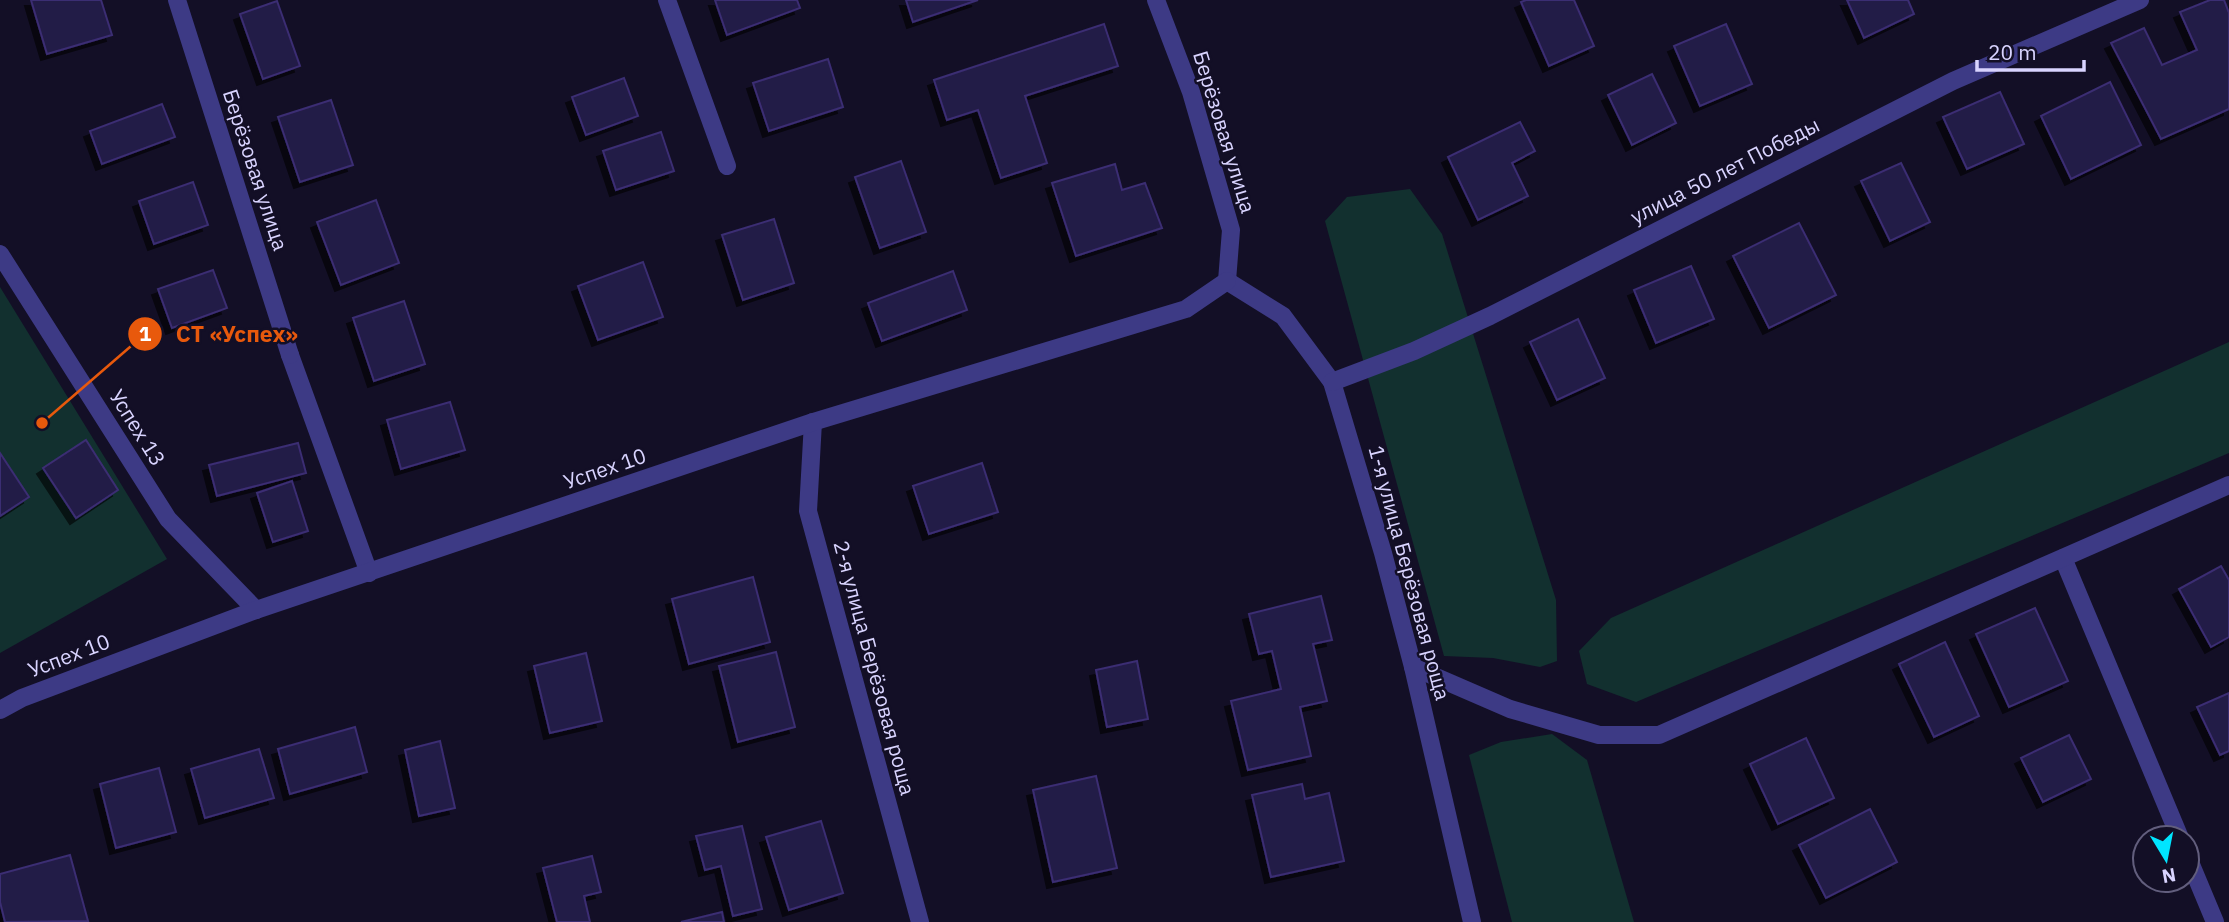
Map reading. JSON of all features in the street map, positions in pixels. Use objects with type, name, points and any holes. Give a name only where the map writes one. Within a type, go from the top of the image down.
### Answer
[{"type":"street","name":"Берёзовая улица","points":[[177,0],[290,355],[369,573]]},
{"type":"street","points":[[667,0],[727,166]]},
{"type":"street","name":"Берёзовая улица","points":[[1156,0],[1191,92],[1231,230],[1227,281]]},
{"type":"street","name":"улица 50 лет Победы","points":[[1332,382],[1414,351],[1490,316],[1953,81],[2140,0]]},
{"type":"street","name":"Успех 13","points":[[1,258],[167,520],[256,610]]},
{"type":"street","name":"1-я улица Берёзовая роща","points":[[1227,281],[1283,316],[1332,382],[1384,553],[1472,922]]},
{"type":"street","name":"Успех 10","points":[[0,710],[22,698],[256,610],[813,422],[1186,309],[1227,281]]},
{"type":"street","name":"2-я улица Берёзовая роща","points":[[813,422],[808,511],[920,922]]},
{"type":"street","points":[[1413,667],[1510,709],[1598,736],[1659,735],[2229,485]]},
{"type":"street","points":[[2063,558],[2174,824]]},
{"type":"street","points":[[2201,888],[2215,922]]},
{"type":"green space","points":[[1410,189],[1442,234],[1556,600],[1557,661],[1540,667],[1493,658],[1444,656],[1325,221],[1347,197]]},
{"type":"green space","points":[[0,287],[167,559],[0,653]]},
{"type":"green space","points":[[2229,342],[2229,453],[1636,702],[1587,684],[1579,651],[1611,618]]},
{"type":"green space","points":[[1552,734],[1587,760],[1634,922],[1512,922],[1469,755],[1501,742]]},
{"type":"building","points":[[31,0],[101,0],[112,35],[47,54]]},
{"type":"building","points":[[715,0],[797,0],[800,8],[727,35]]},
{"type":"building","points":[[906,0],[978,0],[913,22]]},
{"type":"building","points":[[1574,0],[1594,46],[1549,66],[1521,2]]},
{"type":"building","points":[[1847,0],[1908,0],[1914,14],[1864,38]]},
{"type":"building","points":[[2210,0],[2224,0],[2229,13],[2229,109],[2161,139],[2111,43],[2144,28],[2162,65],[2197,50],[2180,12]]},
{"type":"building","points":[[277,1],[300,66],[263,79],[240,14]]},
{"type":"building","points":[[1104,24],[1118,66],[1025,96],[1047,163],[1001,178],[978,110],[947,120],[934,80]]},
{"type":"building","points":[[1726,24],[1752,84],[1700,106],[1674,46]]},
{"type":"building","points":[[828,59],[843,107],[769,131],[753,83]]},
{"type":"building","points":[[1652,74],[1676,123],[1632,145],[1608,95]]},
{"type":"building","points":[[624,78],[638,116],[586,135],[572,97]]},
{"type":"building","points":[[2110,82],[2141,145],[2071,179],[2041,116]]},
{"type":"building","points":[[2000,92],[2024,144],[1967,169],[1943,117]]},
{"type":"building","points":[[331,100],[353,165],[300,182],[278,117]]},
{"type":"building","points":[[162,104],[175,137],[102,164],[90,131]]},
{"type":"building","points":[[1520,122],[1535,151],[1512,163],[1528,196],[1478,220],[1448,157]]},
{"type":"building","points":[[661,132],[674,171],[616,190],[603,151]]},
{"type":"building","points":[[901,161],[926,232],[880,248],[855,177]]},
{"type":"building","points":[[1901,163],[1930,222],[1890,241],[1861,181]]},
{"type":"building","points":[[1115,164],[1122,190],[1145,183],[1162,228],[1076,256],[1052,183]]},
{"type":"building","points":[[193,182],[208,225],[154,244],[139,201]]},
{"type":"building","points":[[376,200],[399,263],[341,285],[317,222]]},
{"type":"building","points":[[774,219],[794,283],[743,300],[722,235]]},
{"type":"building","points":[[1799,223],[1836,295],[1769,328],[1733,256]]},
{"type":"building","points":[[643,262],[663,317],[598,340],[578,286]]},
{"type":"building","points":[[1691,266],[1714,319],[1656,343],[1634,290]]},
{"type":"building","points":[[213,270],[227,308],[172,328],[158,289]]},
{"type":"building","points":[[953,271],[967,310],[882,341],[868,303]]},
{"type":"building","points":[[404,301],[425,364],[374,381],[353,318]]},
{"type":"building","points":[[1578,319],[1605,378],[1557,400],[1530,342]]},
{"type":"building","points":[[450,402],[465,450],[401,469],[387,420]]},
{"type":"building","points":[[86,440],[118,490],[76,518],[43,468]]},
{"type":"building","points":[[298,443],[306,473],[217,496],[209,465]]},
{"type":"building","points":[[0,453],[29,497],[0,516]]},
{"type":"building","points":[[982,463],[998,512],[929,534],[913,486]]},
{"type":"building","points":[[292,481],[308,531],[273,542],[257,493]]},
{"type":"building","points":[[2221,566],[2229,580],[2229,637],[2211,647],[2179,589]]},
{"type":"building","points":[[753,577],[770,642],[689,664],[672,599]]},
{"type":"building","points":[[1321,596],[1332,640],[1313,644],[1327,701],[1300,707],[1311,756],[1248,770],[1231,701],[1281,689],[1272,651],[1259,654],[1249,614]]},
{"type":"building","points":[[2035,608],[2068,681],[2009,707],[1976,634]]},
{"type":"building","points":[[1945,642],[1979,716],[1934,737],[1899,664]]},
{"type":"building","points":[[776,652],[795,727],[738,742],[719,666]]},
{"type":"building","points":[[586,653],[602,721],[550,733],[534,666]]},
{"type":"building","points":[[1137,661],[1148,719],[1107,727],[1096,670]]},
{"type":"building","points":[[2229,693],[2229,751],[2220,755],[2197,707]]},
{"type":"building","points":[[355,727],[367,772],[290,794],[278,749]]},
{"type":"building","points":[[2069,735],[2091,779],[2043,802],[2021,758]]},
{"type":"building","points":[[1806,738],[1834,798],[1778,824],[1750,764]]},
{"type":"building","points":[[440,741],[455,808],[419,816],[405,750]]},
{"type":"building","points":[[259,749],[274,798],[205,818],[191,769]]},
{"type":"building","points":[[159,768],[176,832],[116,848],[100,784]]},
{"type":"building","points":[[1096,776],[1117,868],[1053,882],[1033,790]]},
{"type":"building","points":[[1302,784],[1305,799],[1329,793],[1344,861],[1271,877],[1252,795]]},
{"type":"building","points":[[1870,809],[1897,862],[1826,898],[1799,845]]},
{"type":"building","points":[[821,821],[843,893],[789,910],[766,837]]},
{"type":"building","points":[[742,826],[762,909],[733,916],[721,866],[705,870],[696,836]]},
{"type":"building","points":[[70,855],[88,921],[5,922],[0,902],[0,874]]},
{"type":"building","points":[[592,856],[601,892],[584,896],[590,922],[557,922],[543,868]]},
{"type":"building","points":[[722,912],[724,922],[681,922]]},
{"type":"place","name":"СТ «Успех»","points":[[42,423]]}]
